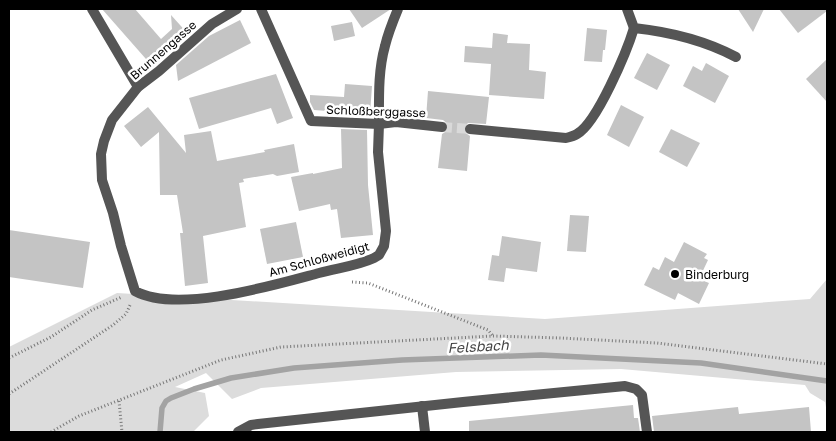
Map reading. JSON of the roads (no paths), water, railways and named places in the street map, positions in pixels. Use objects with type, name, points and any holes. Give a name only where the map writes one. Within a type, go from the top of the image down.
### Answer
[{"type":"street","points":[[92,9],[138,87]]},
{"type":"street","name":"Brunnengasse","points":[[135,291],[102,180],[101,154],[104,141],[112,120],[138,87],[212,24],[237,9]]},
{"type":"street","name":"Schloßberggasse","points":[[261,9],[310,121],[379,124],[396,122],[442,126]]},
{"type":"street","name":"Am Schloßweidigt","points":[[135,291],[160,298],[209,297],[278,284],[374,258],[378,255],[384,246],[386,232],[378,152],[379,79],[385,46],[398,9]]},
{"type":"street","points":[[470,129],[566,138],[578,134],[586,126],[601,102],[627,50],[634,28],[627,9]]},
{"type":"street","points":[[634,28],[682,35],[736,57]]},
{"type":"street","points":[[243,431],[258,424],[422,406],[629,387],[638,390],[642,395],[647,432]]},
{"type":"street","points":[[422,406],[425,432]]},
{"type":"waterway","name":"Felsbach","points":[[160,432],[162,408],[166,401],[171,398],[231,378],[294,368],[402,360],[541,355],[701,363],[827,381]]},
{"type":"tunnel","points":[[442,127],[470,129]]},
{"type":"place","name":"Binderburg","points":[[675,274]]}]
